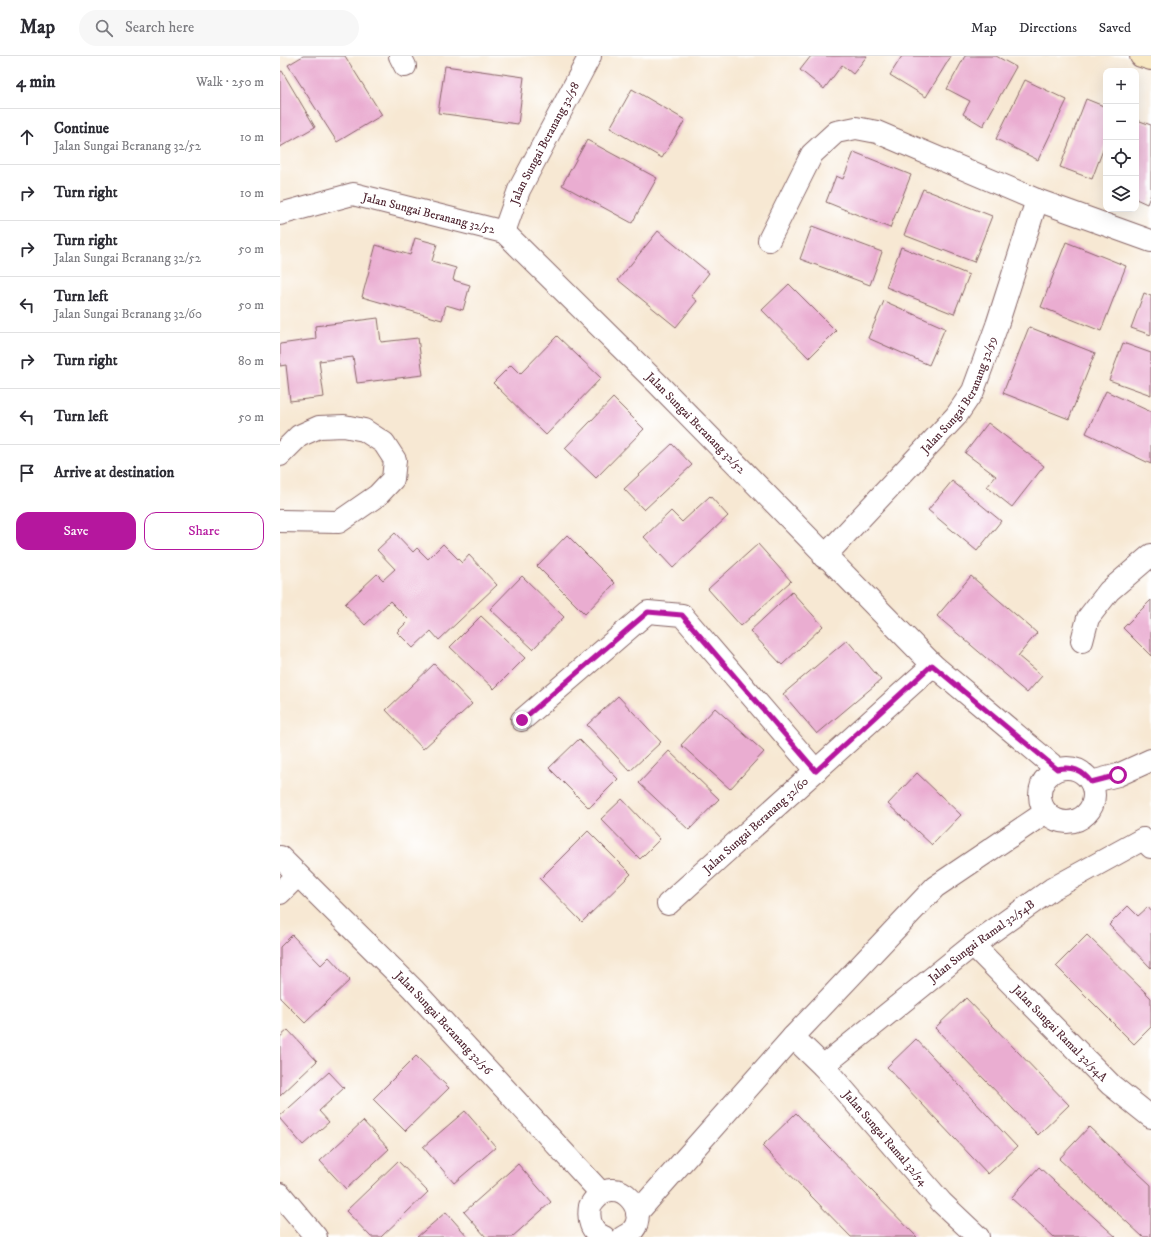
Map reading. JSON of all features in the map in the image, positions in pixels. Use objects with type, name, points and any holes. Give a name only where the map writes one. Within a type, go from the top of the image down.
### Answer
[{"type":"main road","points":[[1141,56],[1151,59]]},
{"type":"street","name":"Jalan Sungai Beranang 32/58","points":[[504,232],[519,190],[590,56]]},
{"type":"street","points":[[770,240],[812,154],[836,132],[856,128],[877,132],[1036,200],[1151,241]]},
{"type":"street","name":"Jalan Sungai Beranang 32/52","points":[[280,214],[353,194],[504,232],[658,384],[824,556],[932,665],[1057,769]]},
{"type":"street","name":"Jalan Sungai Beranang 32/59","points":[[824,556],[956,416],[973,391],[997,325],[1036,200]]},
{"type":"street","points":[[280,455],[299,436],[312,430],[319,427],[344,426],[364,430],[384,442],[395,460],[393,479],[378,495],[339,522],[280,521]]},
{"type":"street","points":[[1082,641],[1088,618],[1109,590],[1151,555]]},
{"type":"street","points":[[522,720],[648,612],[682,615],[816,771]]},
{"type":"street","name":"Jalan Sungai Beranang 32/60","points":[[668,904],[932,665]]},
{"type":"street","points":[[1091,782],[1118,775],[1151,760]]},
{"type":"street","points":[[1057,769],[1076,769],[1085,774],[1091,782],[1095,794],[1093,804],[1087,814],[1079,820],[1065,822],[1056,820],[1046,812],[1041,804],[1041,787],[1045,778],[1057,769]]},
{"type":"street","points":[[637,1213],[793,1037],[935,887],[1046,812]]},
{"type":"street","name":"Jalan Sungai Ramal 32/54B","points":[[823,1066],[973,946],[1052,889],[1144,839],[1151,847]]},
{"type":"street","name":"Jalan Sungai Beranang 32/56","points":[[280,857],[412,989],[601,1193]]},
{"type":"street","points":[[280,893],[298,875]]},
{"type":"street","name":"Jalan Sungai Ramal 32/54A","points":[[973,946],[1111,1085],[1151,1117]]},
{"type":"street","name":"Jalan Sungai Ramal 32/54","points":[[793,1037],[823,1066],[942,1203],[978,1237]]},
{"type":"street","points":[[594,1235],[589,1223],[590,1206],[594,1199],[601,1193],[608,1190],[617,1190],[624,1193],[636,1205],[636,1223],[632,1231],[623,1237]]},
{"type":"street","points":[[280,1194],[316,1237]]},
{"type":"building","points":[[303,56],[345,56],[382,115],[337,142],[288,65]]},
{"type":"building","points":[[811,56],[867,56],[853,74],[842,65],[824,89],[800,70]]},
{"type":"building","points":[[902,56],[951,56],[926,97],[890,75]]},
{"type":"building","points":[[965,56],[996,56],[1016,67],[983,126],[963,114],[970,101],[947,89]]},
{"type":"building","points":[[445,66],[524,77],[518,124],[438,113]]},
{"type":"building","points":[[282,71],[315,127],[280,147],[280,72]]},
{"type":"building","points":[[1025,80],[1067,100],[1038,160],[996,139]]},
{"type":"building","points":[[632,89],[685,120],[662,158],[610,128]]},
{"type":"building","points":[[1086,99],[1103,106],[1103,150],[1092,179],[1060,167]]},
{"type":"building","points":[[1139,121],[1151,125],[1151,194],[1147,204],[1139,200]]},
{"type":"building","points":[[587,140],[657,178],[632,223],[562,185]]},
{"type":"building","points":[[854,152],[911,175],[890,228],[826,202],[836,176],[843,179]]},
{"type":"building","points":[[923,189],[992,216],[974,262],[904,235]]},
{"type":"building","points":[[812,226],[882,252],[870,285],[800,259]]},
{"type":"building","points":[[658,231],[709,273],[691,296],[697,301],[676,327],[618,280]]},
{"type":"building","points":[[415,238],[437,244],[432,261],[456,268],[453,280],[470,285],[463,310],[446,305],[442,320],[362,297],[376,245],[410,255]]},
{"type":"building","points":[[1066,242],[1126,266],[1101,331],[1041,307]]},
{"type":"building","points":[[901,247],[969,275],[954,314],[886,287]]},
{"type":"building","points":[[789,284],[836,331],[809,358],[762,310]]},
{"type":"building","points":[[1144,293],[1151,296],[1151,335],[1131,328]]},
{"type":"building","points":[[884,301],[945,328],[929,365],[868,338]]},
{"type":"building","points":[[378,318],[381,342],[418,338],[423,375],[357,383],[353,357],[319,361],[324,397],[290,401],[286,365],[280,366],[280,344],[316,339],[315,326]]},
{"type":"building","points":[[1029,327],[1095,353],[1069,419],[1003,393]]},
{"type":"building","points":[[557,336],[601,378],[546,435],[493,383],[511,365],[520,374]]},
{"type":"building","points":[[1123,343],[1151,353],[1151,395],[1109,380]]},
{"type":"building","points":[[1106,391],[1151,412],[1151,464],[1086,433]]},
{"type":"building","points":[[613,398],[644,429],[596,478],[565,448]]},
{"type":"building","points":[[988,423],[1044,466],[1012,507],[987,487],[996,476],[965,453]]},
{"type":"building","points":[[672,444],[692,465],[644,510],[624,489]]},
{"type":"building","points":[[952,481],[1001,521],[977,551],[928,510]]},
{"type":"building","points":[[710,496],[728,516],[673,568],[644,537],[671,511],[682,522]]},
{"type":"building","points":[[395,533],[413,552],[417,548],[428,559],[443,544],[462,563],[469,555],[497,585],[439,640],[431,631],[413,648],[397,632],[409,620],[390,601],[365,625],[345,604],[377,574],[383,580],[395,569],[377,550]]},
{"type":"building","points":[[567,535],[615,583],[585,614],[537,566]]},
{"type":"building","points":[[758,544],[791,581],[741,626],[708,589]]},
{"type":"building","points":[[522,576],[564,617],[533,649],[490,609]]},
{"type":"building","points":[[971,576],[1037,633],[1018,656],[1042,676],[1027,693],[937,616]]},
{"type":"building","points":[[792,592],[823,626],[782,665],[750,631]]},
{"type":"building","points":[[1151,600],[1151,656],[1123,628]]},
{"type":"building","points":[[481,616],[525,658],[494,689],[450,647]]},
{"type":"building","points":[[847,640],[881,680],[817,734],[783,694]]},
{"type":"building","points":[[434,664],[472,704],[423,749],[386,710]]},
{"type":"building","points":[[618,696],[661,742],[630,771],[587,725]]},
{"type":"building","points":[[715,708],[764,752],[730,789],[681,745]]},
{"type":"building","points":[[579,739],[618,779],[589,808],[549,768]]},
{"type":"building","points":[[669,751],[719,799],[689,830],[639,783]]},
{"type":"building","points":[[917,773],[961,815],[932,845],[888,804]]},
{"type":"building","points":[[622,799],[660,839],[640,859],[601,819]]},
{"type":"building","points":[[588,831],[631,874],[582,922],[540,879]]},
{"type":"building","points":[[1128,906],[1138,916],[1148,907],[1151,911],[1151,968],[1109,925]]},
{"type":"building","points":[[292,935],[321,965],[329,957],[350,980],[305,1023],[280,998],[280,947]]},
{"type":"building","points":[[1087,935],[1151,998],[1151,1027],[1134,1044],[1056,966]]},
{"type":"building","points":[[966,998],[1069,1105],[1038,1135],[935,1028]]},
{"type":"building","points":[[288,1030],[317,1061],[280,1096],[280,1037]]},
{"type":"building","points":[[916,1039],[1017,1147],[988,1174],[887,1067]]},
{"type":"building","points":[[416,1056],[449,1088],[405,1131],[373,1099]]},
{"type":"building","points":[[329,1072],[344,1088],[319,1111],[329,1122],[303,1145],[280,1119],[280,1116]]},
{"type":"building","points":[[465,1111],[496,1147],[454,1183],[423,1147]]},
{"type":"building","points":[[796,1113],[917,1237],[851,1237],[762,1146]]},
{"type":"building","points":[[363,1121],[389,1149],[346,1189],[320,1161]]},
{"type":"building","points":[[1089,1127],[1151,1185],[1151,1237],[1143,1237],[1059,1159]]},
{"type":"building","points":[[398,1161],[428,1192],[381,1237],[371,1237],[346,1211]]},
{"type":"building","points":[[518,1164],[551,1202],[512,1237],[486,1237],[464,1212]]},
{"type":"building","points":[[1039,1167],[1116,1237],[1054,1237],[1011,1198]]},
{"type":"building","points":[[446,1212],[468,1237],[417,1237]]},
{"type":"route","points":[[522,720],[648,612],[682,615],[816,771],[932,665],[1057,769],[1076,769],[1085,774],[1091,782],[1118,775]]}]
